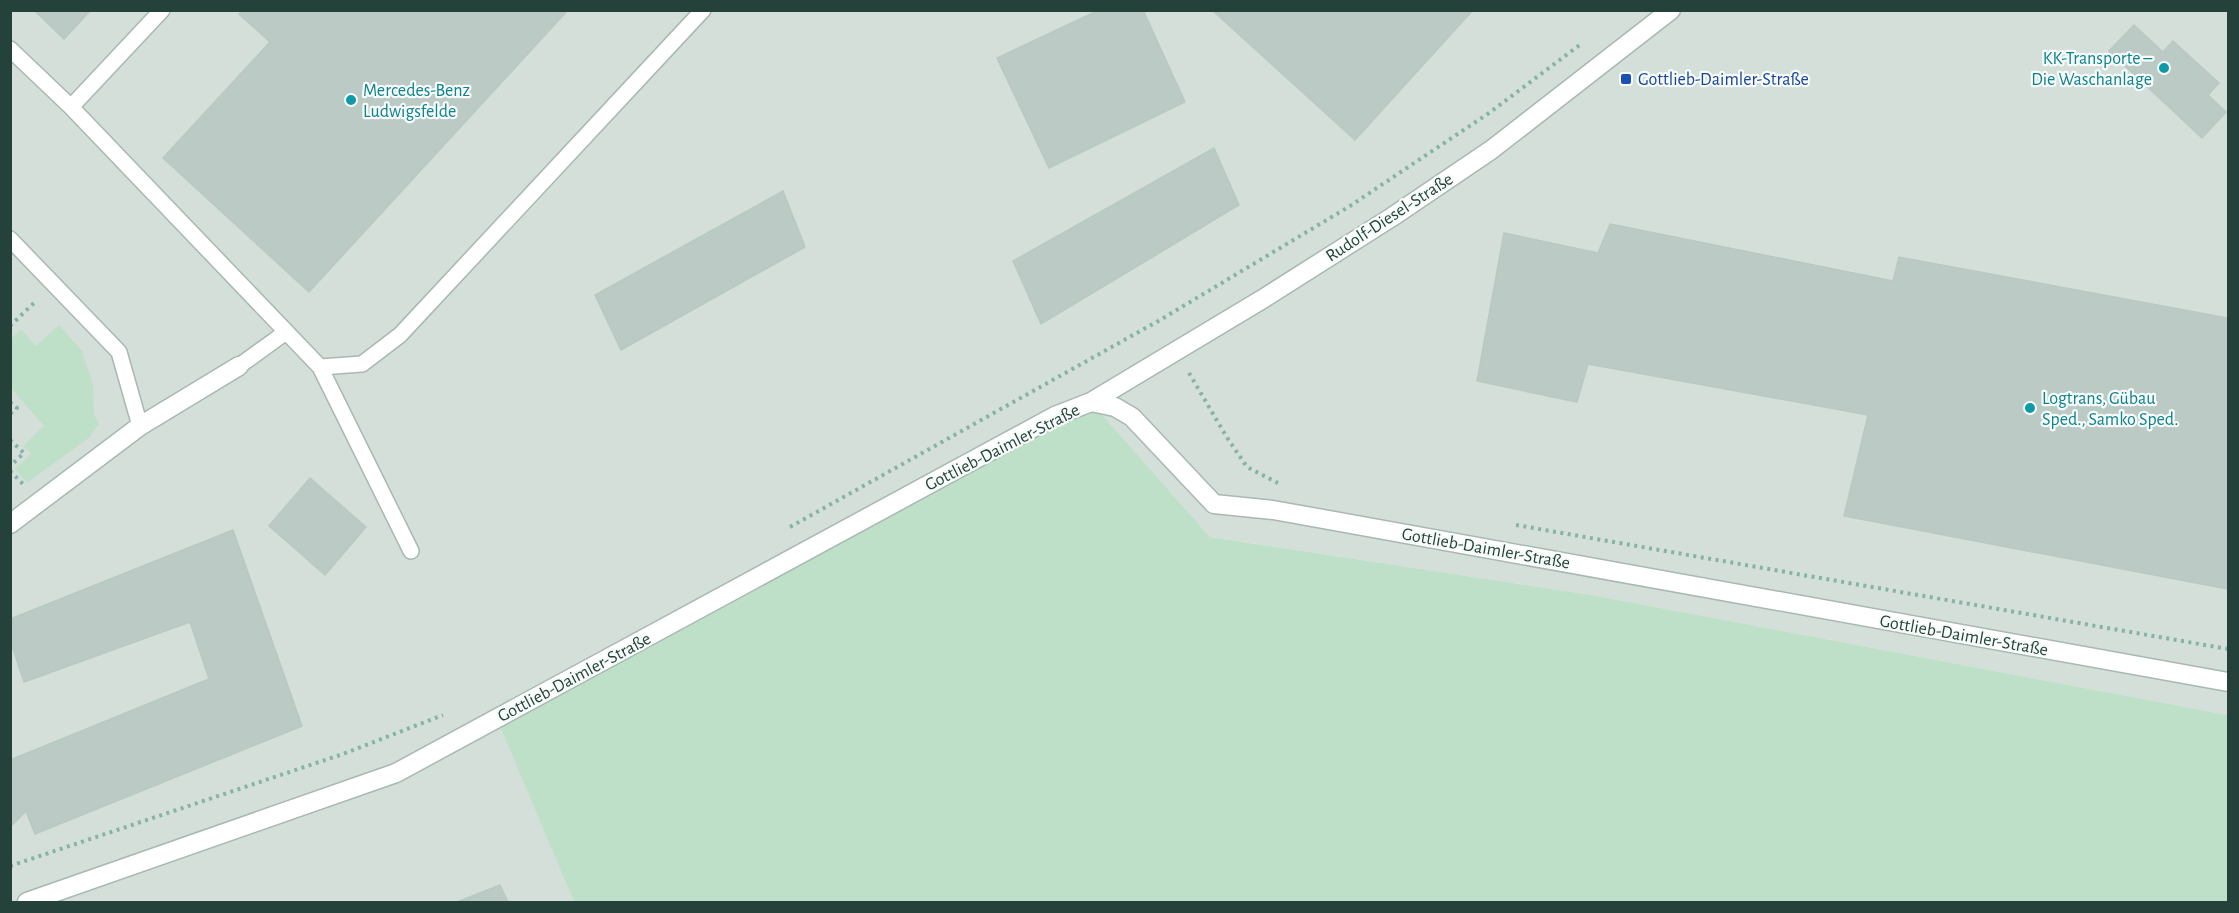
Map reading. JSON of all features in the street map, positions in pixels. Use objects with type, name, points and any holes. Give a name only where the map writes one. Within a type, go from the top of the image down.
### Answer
[{"type":"street","name":"Rudolf-Diesel-Straße","points":[[1091,402],[1261,300],[1392,217],[1491,150],[1671,10]]},
{"type":"street","points":[[10,524],[140,426],[239,366]]},
{"type":"street","name":"Gottlieb-Daimler-Straße","points":[[27,903],[396,773],[1055,416],[1091,402],[1115,407],[1132,417],[1214,504],[1273,510],[2229,682]]},
{"type":"lane","points":[[71,107],[162,10]]},
{"type":"lane","points":[[320,367],[362,364],[400,334],[703,10]]},
{"type":"lane","points":[[10,49],[71,107],[320,367],[411,551]]},
{"type":"lane","points":[[10,239],[119,352],[140,426]]},
{"type":"lane","points":[[239,366],[286,332]]},
{"type":"path","points":[[787,529],[1160,320],[1350,206],[1489,113],[1589,38]]},
{"type":"path","points":[[10,326],[54,284]]},
{"type":"path","points":[[1189,372],[1226,436],[1248,467],[1278,483],[1290,485]]},
{"type":"path","points":[[10,402],[16,408],[10,414]]},
{"type":"path","points":[[10,440],[24,453],[10,466]]},
{"type":"path","points":[[1513,524],[2229,649]]},
{"type":"path","points":[[10,866],[343,754],[447,714]]},
{"type":"shaded area","points":[[10,11],[2228,11],[2228,715],[1592,595],[1210,537],[1091,402],[498,718],[574,902],[11,902]]},
{"type":"green space","points":[[59,325],[82,351],[93,385],[94,415],[99,423],[90,437],[27,483],[15,469],[31,454],[23,446],[44,426],[11,388],[11,339],[21,329],[36,346]]},
{"type":"green space","points":[[1091,402],[1210,537],[1592,595],[2228,715],[2228,902],[574,902],[497,719]]},
{"type":"building","points":[[34,10],[91,10],[64,39]]},
{"type":"building","name":"Mercedes-Benz Ludwigsfelde","points":[[243,10],[568,10],[309,292],[163,158],[270,42],[239,14]]},
{"type":"building","points":[[1099,10],[1143,10],[1185,102],[1049,168],[997,58]]},
{"type":"building","points":[[1212,10],[1473,10],[1355,140]]},
{"type":"building","name":"KK-Transporte – Die Waschanlage","points":[[2134,25],[2163,52],[2173,41],[2219,83],[2208,95],[2226,112],[2202,138],[2109,51]]},
{"type":"building","points":[[1214,148],[1239,205],[1041,324],[1013,261]]},
{"type":"building","points":[[783,191],[805,247],[621,350],[595,295]]},
{"type":"building","name":"Logtrans, Gübau Sped., Samko Sped.","points":[[1610,224],[1893,281],[1899,257],[2228,318],[2228,589],[1844,516],[1868,415],[1588,364],[1577,402],[1477,381],[1504,233],[1598,253]]},
{"type":"building","points":[[310,478],[366,527],[325,575],[269,526]]},
{"type":"building","points":[[233,530],[302,726],[35,834],[26,811],[10,827],[10,760],[209,679],[190,622],[24,682],[10,640],[10,619]]},
{"type":"building","points":[[500,885],[508,902],[457,902]]},
{"type":"place","name":"KK-Transporte – Die Waschanlage","points":[[2164,68]]},
{"type":"place","name":"Gottlieb-Daimler-Straße","points":[[1626,79]]},
{"type":"place","name":"Mercedes-Benz Ludwigsfelde","points":[[351,100]]},
{"type":"place","name":"Logtrans, Gübau Sped., Samko Sped.","points":[[2030,408]]}]
